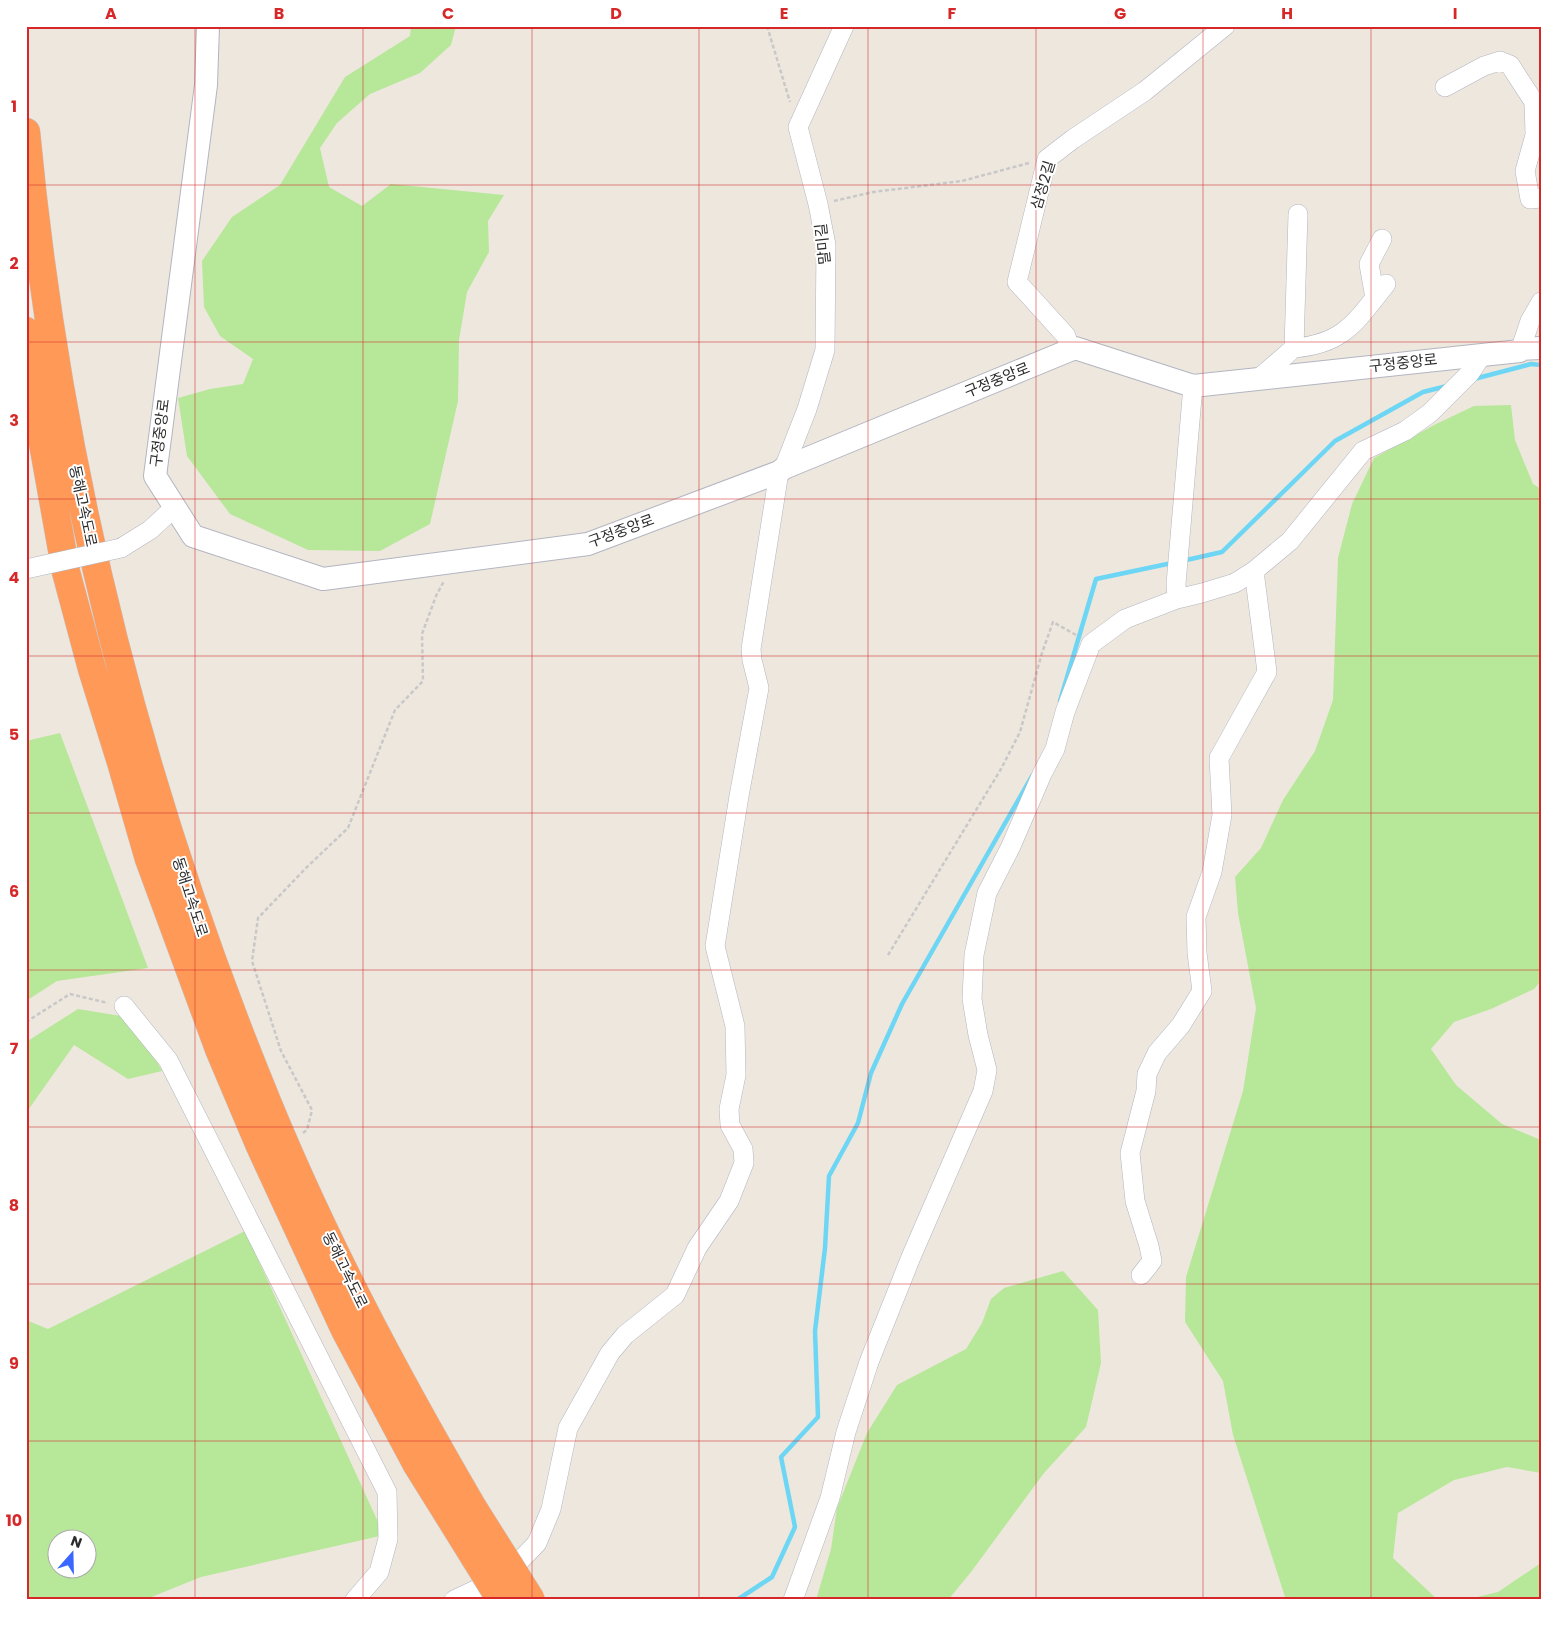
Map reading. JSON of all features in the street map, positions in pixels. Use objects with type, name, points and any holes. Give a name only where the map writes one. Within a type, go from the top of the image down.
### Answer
[{"type":"highway","name":"동해고속도로","points":[[26,132],[34,206],[59,385],[89,538],[120,670],[188,896],[260,1085],[319,1218],[396,1374],[501,1600]]},
{"type":"highway","name":"동해고속도로","points":[[26,331],[31,376],[66,572],[92,669],[149,859],[219,1049],[260,1146],[345,1330],[416,1463],[461,1512],[531,1600]]},
{"type":"street","name":"구정중앙로","points":[[208,26],[206,85],[155,476],[193,536],[323,579],[588,544],[781,470],[1075,348],[1193,386],[1258,379],[1476,364],[1530,349]]},
{"type":"street","points":[[798,127],[844,26]]},
{"type":"street","name":"삼정2길","points":[[1070,350],[1066,336],[1017,282],[1048,158],[1073,138],[1145,92],[1224,26]]},
{"type":"street","points":[[1445,87],[1484,66],[1500,61],[1510,65],[1534,102],[1535,134],[1526,171],[1530,199],[1541,198]]},
{"type":"street","name":"말미길","points":[[454,1600],[490,1583],[514,1567],[537,1544],[551,1509],[568,1428],[610,1353],[625,1335],[675,1295],[697,1248],[729,1201],[744,1163],[743,1149],[730,1125],[730,1109],[736,1075],[735,1026],[715,946],[739,796],[759,688],[751,649],[781,470],[807,409],[825,350],[826,245],[818,204],[798,127]]},
{"type":"street","points":[[1294,348],[1298,214]]},
{"type":"street","points":[[1258,379],[1294,348],[1313,346],[1336,338],[1358,320],[1380,291],[1369,264],[1382,238]]},
{"type":"street","points":[[1530,349],[1530,321],[1541,302]]},
{"type":"street","points":[[793,1600],[830,1498],[846,1432],[869,1362],[901,1282],[983,1091],[987,1070],[978,1036],[972,999],[974,955],[987,893],[1011,846],[1042,774],[1055,749],[1065,712],[1090,644],[1125,619],[1176,591],[1202,593],[1235,583],[1254,571],[1290,541],[1363,451],[1405,431],[1430,413],[1476,364]]},
{"type":"street","points":[[1176,591],[1193,386]]},
{"type":"street","points":[[26,569],[121,548],[150,530],[175,508]]},
{"type":"street","points":[[1141,1275],[1152,1261],[1134,1201],[1130,1154],[1146,1091],[1147,1074],[1157,1053],[1180,1025],[1202,991],[1196,917],[1212,872],[1222,816],[1218,758],[1267,672],[1254,571]]},
{"type":"street","points":[[124,1006],[168,1060],[387,1492],[388,1539],[379,1572],[354,1600]]},
{"type":"path","points":[[767,26],[798,127]]},
{"type":"path","points":[[818,204],[874,192],[962,181],[1048,158]]},
{"type":"path","points":[[303,1133],[307,1130],[312,1110],[281,1051],[252,961],[258,918],[348,828],[395,710],[423,680],[422,634],[436,596],[455,562]]},
{"type":"path","points":[[888,955],[1001,769],[1020,732],[1042,653],[1053,622],[1077,636]]},
{"type":"path","points":[[26,1022],[70,994],[124,1006]]},
{"type":"green space","points":[[411,26],[456,26],[451,45],[420,73],[370,94],[337,123],[320,148],[329,187],[362,206],[391,184],[504,195],[488,221],[489,252],[467,292],[459,340],[458,401],[430,524],[380,551],[308,550],[230,514],[187,456],[178,398],[210,389],[243,384],[253,359],[220,336],[204,307],[202,261],[232,217],[280,185],[345,77],[410,36]]},
{"type":"green space","points":[[1511,405],[1515,440],[1533,484],[1541,489],[1541,981],[1534,989],[1491,1009],[1454,1022],[1431,1049],[1456,1085],[1502,1124],[1541,1140],[1541,1473],[1507,1467],[1454,1480],[1398,1513],[1393,1558],[1438,1600],[1286,1600],[1233,1435],[1223,1381],[1185,1322],[1186,1277],[1243,1091],[1256,1008],[1238,913],[1235,877],[1261,848],[1283,800],[1315,751],[1333,700],[1338,558],[1352,504],[1374,458],[1436,424],[1474,406]]},
{"type":"green space","points":[[60,733],[148,968],[57,981],[26,1001],[26,741]]},
{"type":"green space","points":[[78,1009],[133,1018],[162,1071],[128,1079],[74,1045],[26,1113],[26,1042]]},
{"type":"green space","points":[[245,1231],[384,1535],[201,1577],[144,1600],[26,1600],[26,1320],[48,1329]]},
{"type":"green space","points":[[1063,1271],[1098,1310],[1101,1363],[1086,1427],[1044,1473],[948,1600],[816,1600],[831,1549],[837,1508],[867,1433],[897,1385],[966,1349],[982,1323],[991,1299],[1004,1288]]},
{"type":"green space","points":[[1541,1563],[1541,1600],[1465,1600],[1498,1592]]},
{"type":"waterway","points":[[1474,379],[1531,364],[1541,365]]},
{"type":"waterway","points":[[1182,561],[1222,552],[1335,441],[1423,392],[1447,386]]},
{"type":"waterway","points":[[1060,701],[1096,579],[1172,563]]},
{"type":"waterway","points":[[737,1600],[772,1577],[795,1527],[781,1457],[818,1417],[815,1331],[825,1248],[829,1176],[858,1123],[871,1073],[902,1004],[1032,776]]}]
